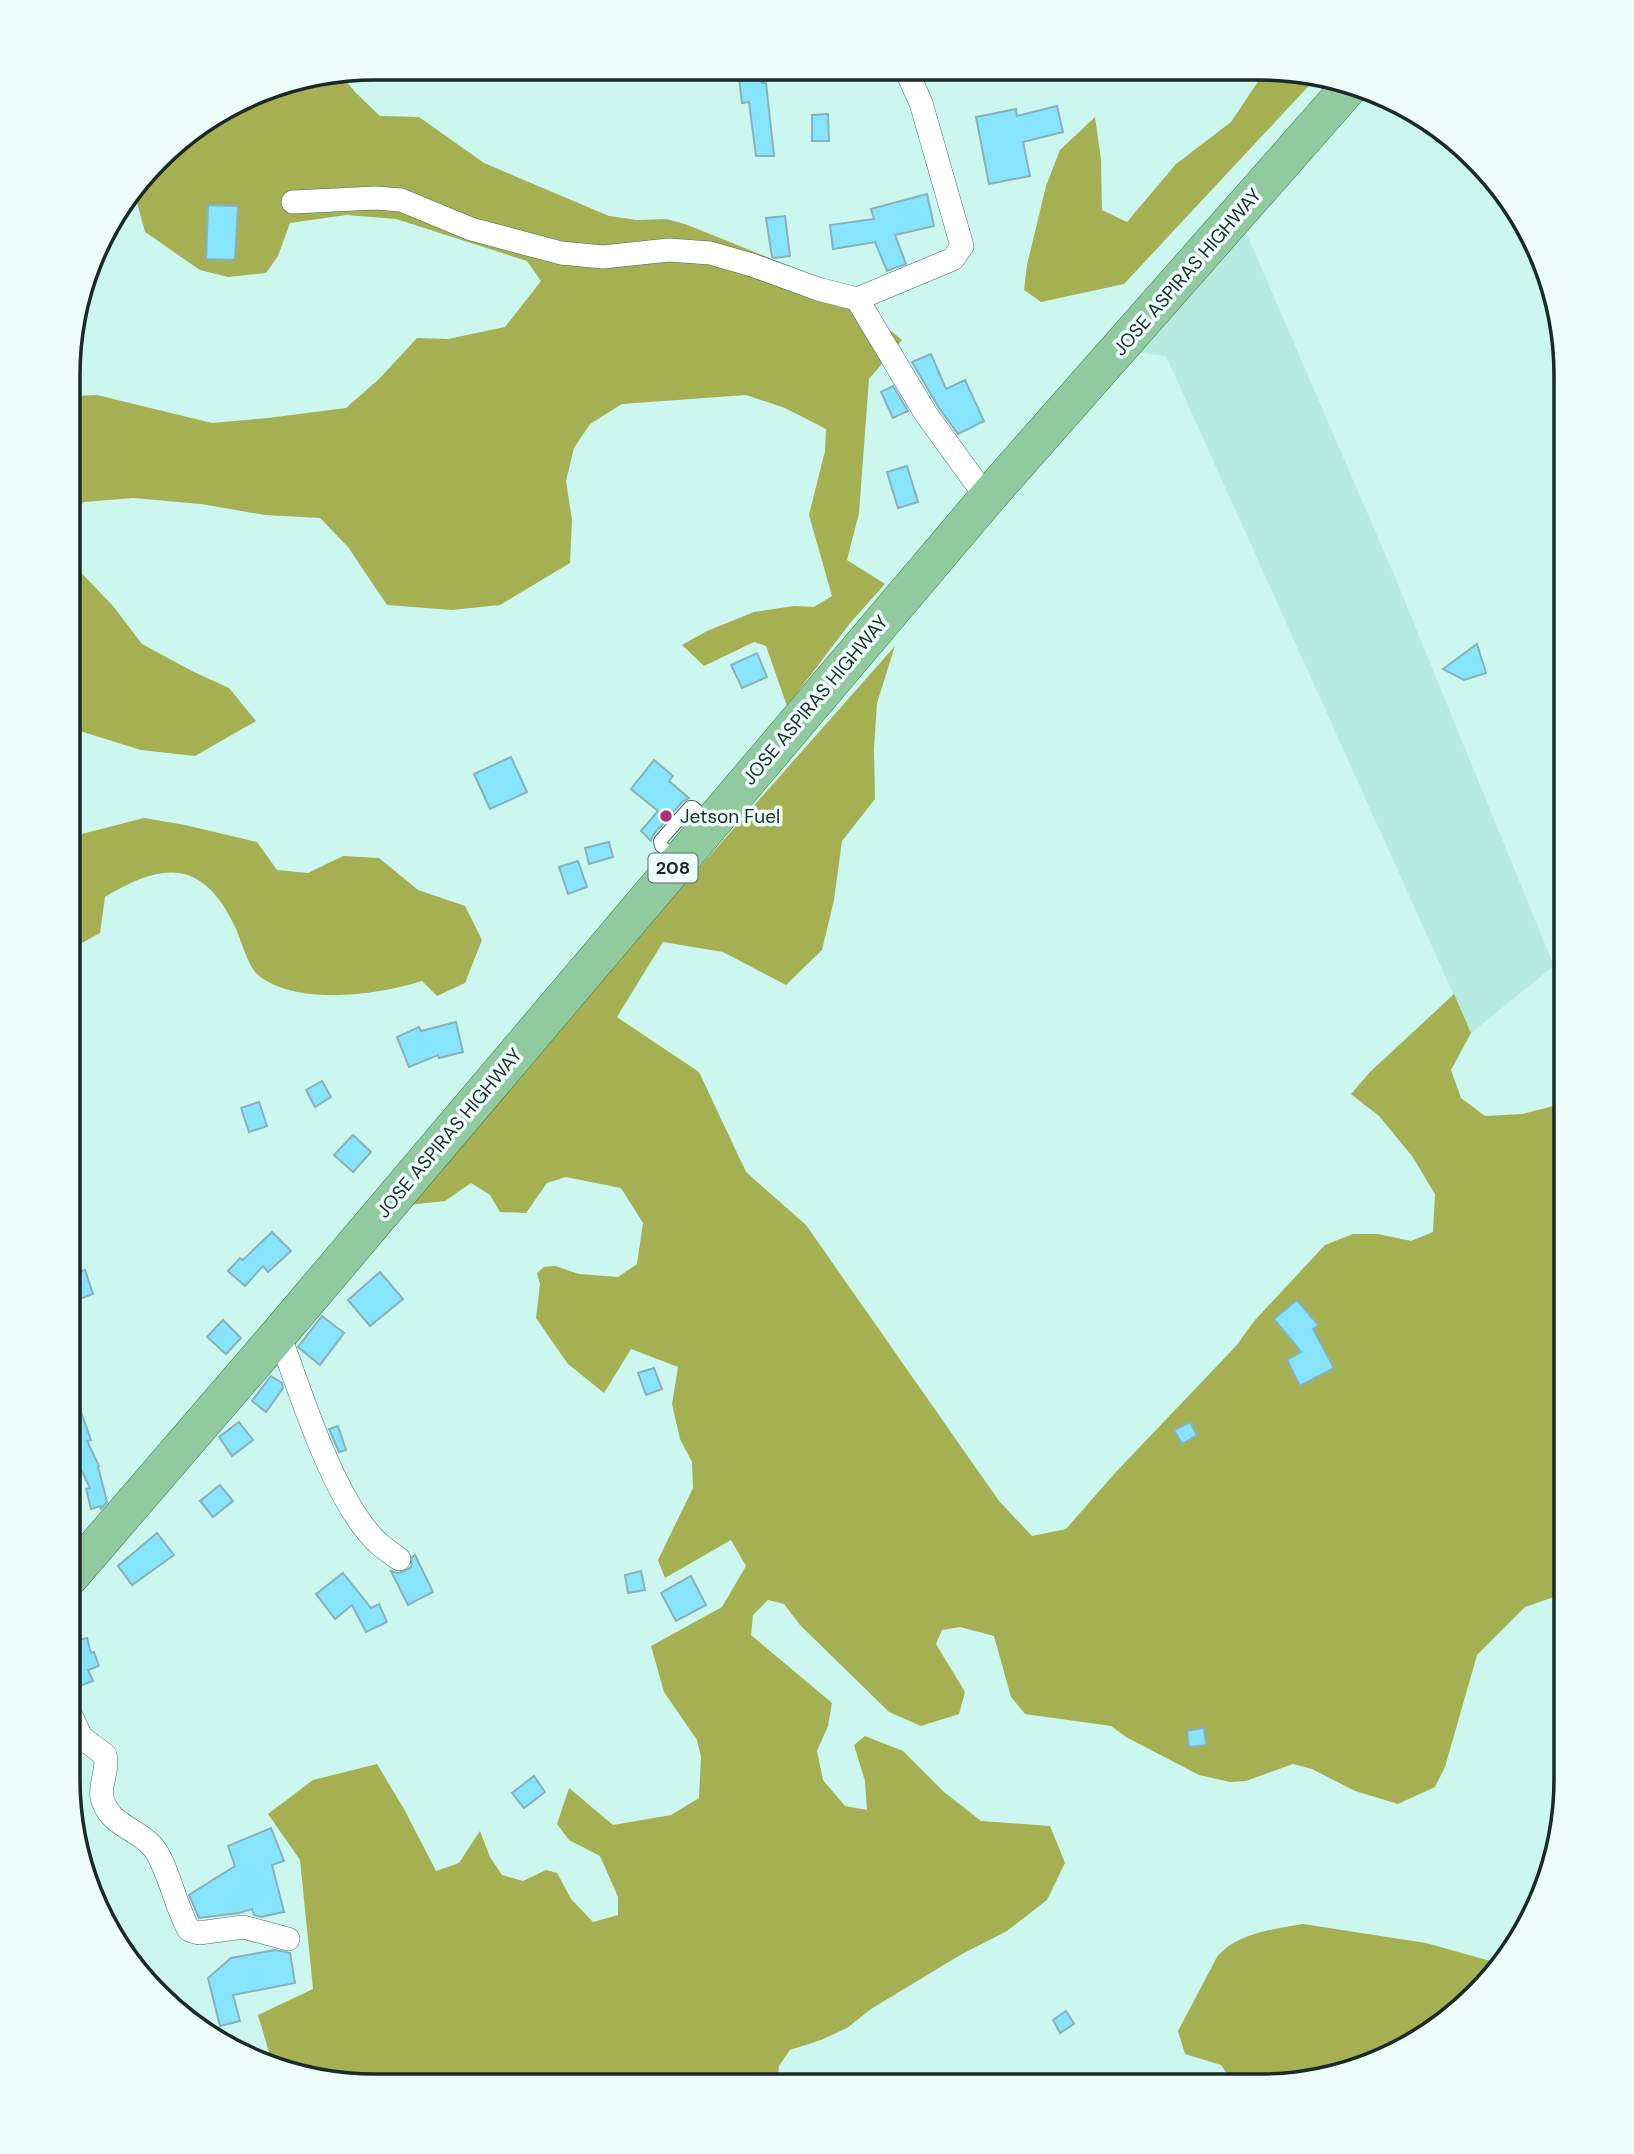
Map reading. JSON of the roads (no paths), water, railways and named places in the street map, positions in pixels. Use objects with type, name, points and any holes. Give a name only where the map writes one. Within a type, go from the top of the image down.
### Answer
[{"type":"main road","name":"JOSE ASPIRAS HIGHWAY","points":[[80,1565],[988,498],[1344,93]]},
{"type":"street","points":[[293,201],[375,198],[401,200],[471,229],[561,253],[603,257],[669,250],[710,253],[818,289],[857,299],[953,259],[962,246],[921,103],[911,80]]},
{"type":"street","points":[[857,299],[926,414],[988,498]]},
{"type":"street","points":[[279,1334],[346,1501],[377,1541],[399,1559]]},
{"type":"street","points":[[80,1735],[105,1755],[107,1764],[102,1792],[104,1803],[120,1824],[153,1848],[189,1930],[199,1933],[243,1927],[288,1939]]},
{"type":"place","name":"Jetson Fuel","points":[[666,816]]}]
